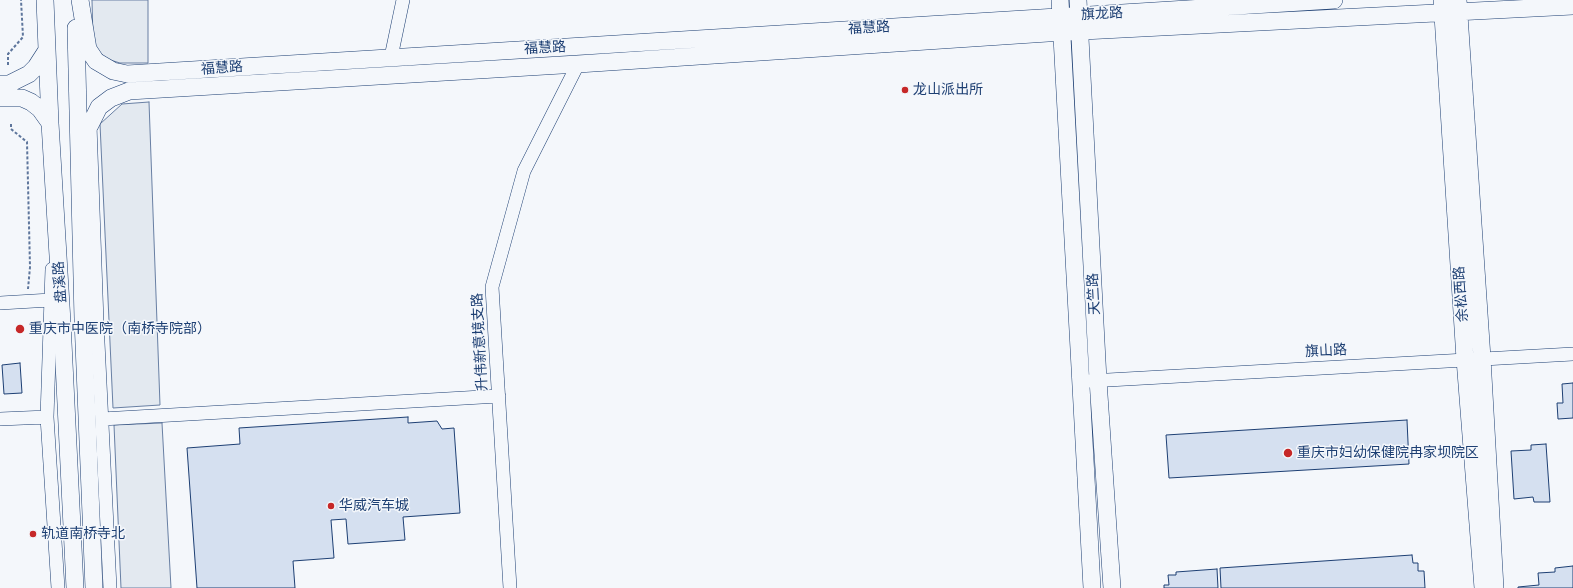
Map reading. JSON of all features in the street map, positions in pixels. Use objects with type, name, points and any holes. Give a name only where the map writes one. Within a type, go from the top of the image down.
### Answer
[{"type":"main road","name":"盘溪路","points":[[45,0],[50,123],[62,322],[75,588]]},
{"type":"main road","name":"盘溪路","points":[[75,0],[83,319],[94,588]]},
{"type":"main road","name":"福慧路","points":[[80,0],[88,48],[96,61],[113,71],[127,74],[1079,15]]},
{"type":"main road","name":"旗龙路","points":[[1079,15],[1334,0]]},
{"type":"main road","points":[[1079,15],[1450,6],[1573,6]]},
{"type":"main road","name":"余松西路","points":[[1450,6],[1474,359],[1495,588]]},
{"type":"main road","name":"天竺路","points":[[1079,15],[1098,380],[1112,588]]},
{"type":"main road","name":"福慧路","points":[[90,124],[99,108],[110,98],[129,91],[578,64],[1061,16]]},
{"type":"main road","name":"天竺路","points":[[1061,16],[1092,588]]},
{"type":"main road","points":[[88,48],[90,124]]},
{"type":"main road","points":[[0,84],[9,84],[29,74],[36,67],[47,50]]},
{"type":"main road","points":[[127,74],[120,78],[118,83],[121,88],[129,91]]},
{"type":"main road","points":[[0,98],[22,98],[31,102],[40,109],[50,123]]},
{"type":"main road","name":"余松西路","points":[[1474,359],[1483,588]]},
{"type":"street","points":[[392,57],[403,0]]},
{"type":"street","name":"升伟新意境支路","points":[[510,588],[492,287],[524,171],[578,64]]},
{"type":"street","points":[[90,124],[110,588]]},
{"type":"street","points":[[55,205],[47,417],[58,588]]},
{"type":"street","points":[[0,303],[51,300]]},
{"type":"street","name":"旗山路","points":[[1080,382],[1573,354]]},
{"type":"street","points":[[102,419],[499,396]]},
{"type":"street","points":[[0,419],[47,417]]},
{"type":"path","points":[[8,65],[8,54],[24,37],[22,0]]},
{"type":"path","points":[[11,124],[11,129],[27,142],[30,267],[26,302]]},
{"type":"shaded area","points":[[92,0],[148,0],[148,63],[120,63],[107,59],[98,51],[93,40]]},
{"type":"shaded area","points":[[149,102],[160,405],[113,408],[100,124],[122,104]]},
{"type":"shaded area","points":[[162,423],[171,588],[121,588],[114,425]]},
{"type":"building","points":[[20,363],[22,393],[4,394],[2,365]]},
{"type":"building","points":[[1573,383],[1573,418],[1558,419],[1557,403],[1563,403],[1562,384]]},
{"type":"building","points":[[408,417],[408,423],[437,421],[442,429],[454,428],[460,513],[403,517],[405,540],[348,544],[346,519],[331,520],[334,558],[293,561],[295,588],[197,588],[187,448],[240,444],[239,428]]},
{"type":"building","points":[[1407,420],[1409,464],[1169,478],[1166,435]]},
{"type":"building","points":[[1546,444],[1550,502],[1534,502],[1533,497],[1514,499],[1511,451],[1531,450],[1531,445]]},
{"type":"building","points":[[1412,555],[1413,563],[1418,563],[1418,571],[1424,571],[1425,588],[1221,588],[1220,568]]},
{"type":"building","points":[[1573,566],[1573,588],[1518,588],[1539,585],[1538,573],[1555,572],[1555,568]]},
{"type":"building","points":[[1217,569],[1218,588],[1164,588],[1164,585],[1169,585],[1168,575],[1176,575],[1176,572]]},
{"type":"place","name":"龙山派出所","points":[[905,90]]},
{"type":"place","name":"重庆市中医院（南桥寺院部）","points":[[20,329]]},
{"type":"place","name":"重庆市妇幼保健院冉家坝院区","points":[[1288,453]]},
{"type":"place","name":"华威汽车城","points":[[331,506]]},
{"type":"place","name":"轨道南桥寺北","points":[[33,534]]}]
